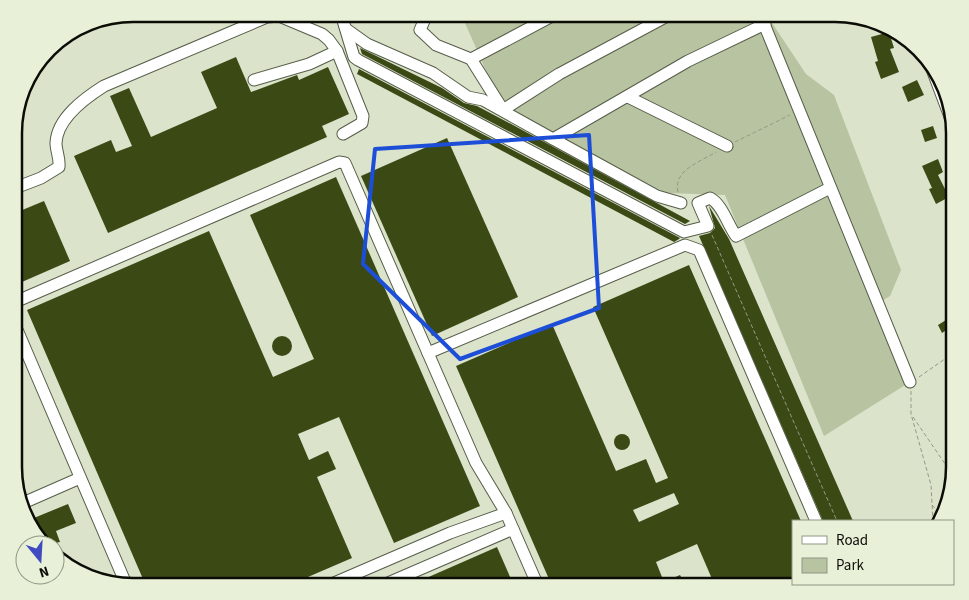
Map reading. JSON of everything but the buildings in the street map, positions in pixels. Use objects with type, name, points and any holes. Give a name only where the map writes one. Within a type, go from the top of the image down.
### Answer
[{"type":"street","points":[[22,185],[41,178],[59,167],[56,142],[62,125],[82,100],[104,86],[255,22]]},
{"type":"street","points":[[293,22],[322,34],[337,51],[363,116],[362,123],[343,134]]},
{"type":"street","points":[[344,22],[354,57],[358,60],[684,232],[708,226],[698,203],[710,198],[717,202],[727,224],[736,236],[830,188]]},
{"type":"street","points":[[424,22],[420,30],[436,45],[471,59],[503,110]]},
{"type":"street","points":[[471,59],[541,22]]},
{"type":"street","points":[[503,110],[559,74],[657,22]]},
{"type":"street","points":[[553,139],[757,22]]},
{"type":"street","points":[[763,22],[910,382]]},
{"type":"street","points":[[346,30],[368,44],[433,73],[468,97],[483,100],[503,110],[657,196],[681,203]]},
{"type":"street","points":[[254,80],[308,64],[337,51]]},
{"type":"street","points":[[628,97],[727,146]]},
{"type":"street","points":[[575,175],[585,156]]},
{"type":"street","points":[[22,299],[339,162],[345,163],[476,463],[506,513],[534,577]]},
{"type":"street","points":[[428,352],[685,245],[698,250],[816,520]]},
{"type":"street","points":[[22,342],[123,577]]},
{"type":"street","points":[[28,501],[80,478]]},
{"type":"street","points":[[347,578],[450,533],[506,513]]},
{"type":"street","points":[[400,578],[513,529]]},
{"type":"path","points":[[681,203],[676,184],[681,173],[727,146],[799,110]]},
{"type":"path","points":[[708,226],[837,520]]},
{"type":"path","points":[[933,520],[930,485],[911,414],[910,382],[946,358]]},
{"type":"path","points":[[911,414],[946,465]]},
{"type":"path","points":[[932,504],[937,511]]},
{"type":"highlighted area","points":[[589,135],[599,308],[460,359],[363,264],[375,149]]},
{"type":"green space","points":[[465,22],[771,22],[806,74],[834,95],[901,270],[890,296],[877,304],[910,382],[824,436],[725,195],[666,193],[502,107]]}]
